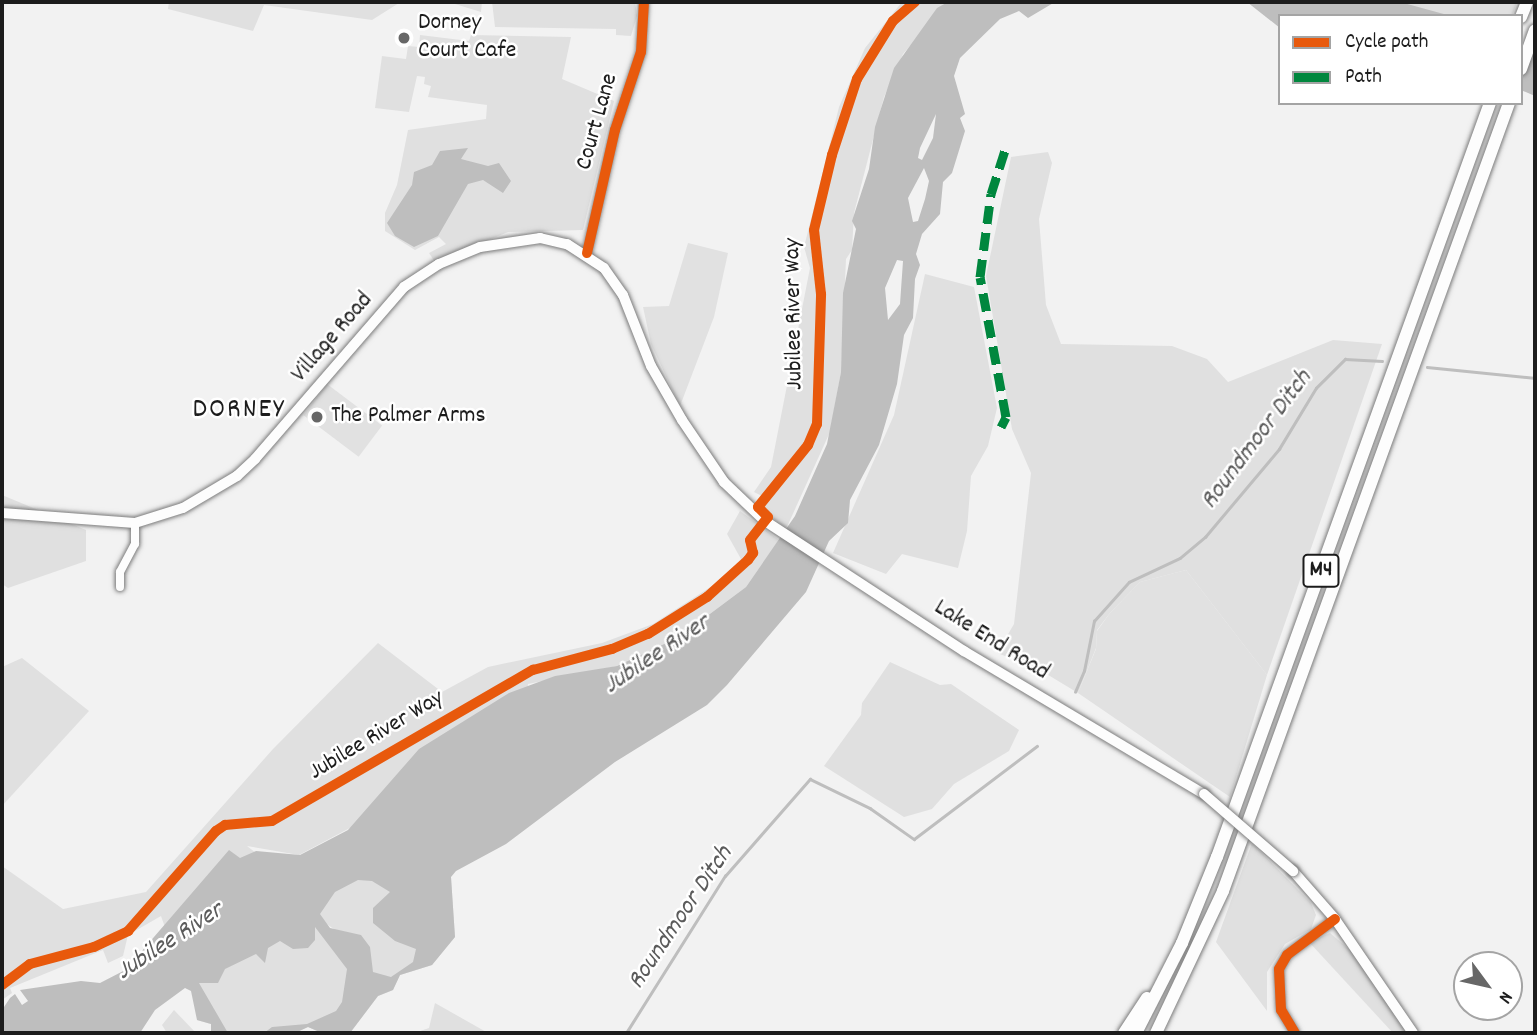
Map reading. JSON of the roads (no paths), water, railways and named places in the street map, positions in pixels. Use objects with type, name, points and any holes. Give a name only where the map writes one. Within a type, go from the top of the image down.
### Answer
[{"type":"highway","points":[[1523,64],[1534,35]]},
{"type":"highway","name":"M4","points":[[1136,1033],[1182,943],[1489,105]]},
{"type":"highway","name":"M4","points":[[1156,1033],[1223,891],[1508,105]]},
{"type":"highway","name":"M4","points":[[1124,1033],[1182,943]]},
{"type":"main road","name":"Village Road","points":[[135,523],[183,508],[237,476],[404,287],[439,264],[513,239],[540,238],[587,253]]},
{"type":"main road","name":"Lake End Road","points":[[587,253],[623,295],[651,366],[699,448],[724,482],[777,531],[964,651],[1204,794],[1293,871],[1335,919],[1413,1033]]},
{"type":"main road","points":[[2,513],[135,523]]},
{"type":"street","name":"Court Lane","points":[[587,253],[615,130],[641,52],[644,2]]},
{"type":"street","points":[[120,587],[120,572],[135,544],[135,523]]},
{"type":"street","points":[[1295,1033],[1281,1010],[1279,969],[1287,956],[1335,919]]},
{"type":"water","name":"Jubilee River","points":[[948,2],[1055,2],[1028,18],[1019,11],[1000,19],[960,58],[954,76],[965,114],[960,118],[965,131],[952,173],[943,182],[940,214],[922,234],[916,254],[920,265],[915,279],[913,318],[904,335],[897,384],[879,445],[850,500],[848,523],[829,541],[806,592],[727,685],[707,705],[615,762],[506,844],[456,871],[451,877],[455,937],[432,965],[400,975],[393,990],[378,996],[350,1033],[322,1033],[308,1027],[295,1033],[264,1033],[272,1027],[307,1024],[336,1011],[342,1002],[347,969],[315,927],[315,940],[308,948],[293,949],[280,941],[268,948],[265,963],[256,954],[225,969],[218,983],[199,983],[228,1033],[211,1033],[211,1024],[197,1020],[191,991],[185,988],[155,1010],[140,1033],[2,1033],[2,1010],[10,998],[15,994],[22,1005],[28,1001],[20,990],[81,981],[100,983],[133,966],[135,959],[229,850],[240,858],[256,851],[300,855],[348,830],[419,749],[509,693],[555,676],[617,666],[679,637],[746,587],[795,516],[827,444],[841,372],[843,293],[856,229],[852,221],[869,169],[875,127],[894,68],[937,8]],"holes":[[[936,114],[933,138],[922,160],[918,158]],[[924,168],[929,181],[918,221],[913,222],[908,198]],[[897,260],[903,261],[900,304],[888,320],[885,288]],[[358,880],[372,881],[390,892],[373,908],[373,923],[395,941],[416,949],[413,962],[391,977],[373,972],[370,947],[361,935],[330,928],[320,914],[335,892]]]},
{"type":"water","points":[[1247,2],[1400,2],[1444,14],[1278,14],[1278,26]]},
{"type":"water","points":[[1523,46],[1535,50],[1535,96],[1523,91]]},
{"type":"water","points":[[468,148],[461,159],[488,166],[499,163],[511,181],[503,193],[483,180],[468,184],[438,236],[414,247],[395,236],[387,223],[412,185],[414,172],[432,165],[440,151]]},
{"type":"waterway","name":"Roundmoor Ditch","points":[[1075,692],[1084,671],[1094,621],[1129,582],[1180,558],[1205,537],[1279,449],[1316,388],[1345,359],[1382,361]]},
{"type":"waterway","name":"Roundmoor Ditch","points":[[1427,367],[1535,378]]},
{"type":"waterway","name":"Roundmoor Ditch","points":[[626,1033],[725,876],[810,779],[870,808],[914,839],[1037,746]]},
{"type":"place","name":"Dorney Court Cafe","points":[[404,38]]},
{"type":"place","name":"The Palmer Arms","points":[[317,417]]},
{"type":"district","name":"DORNEY","points":[[239,411]]}]
